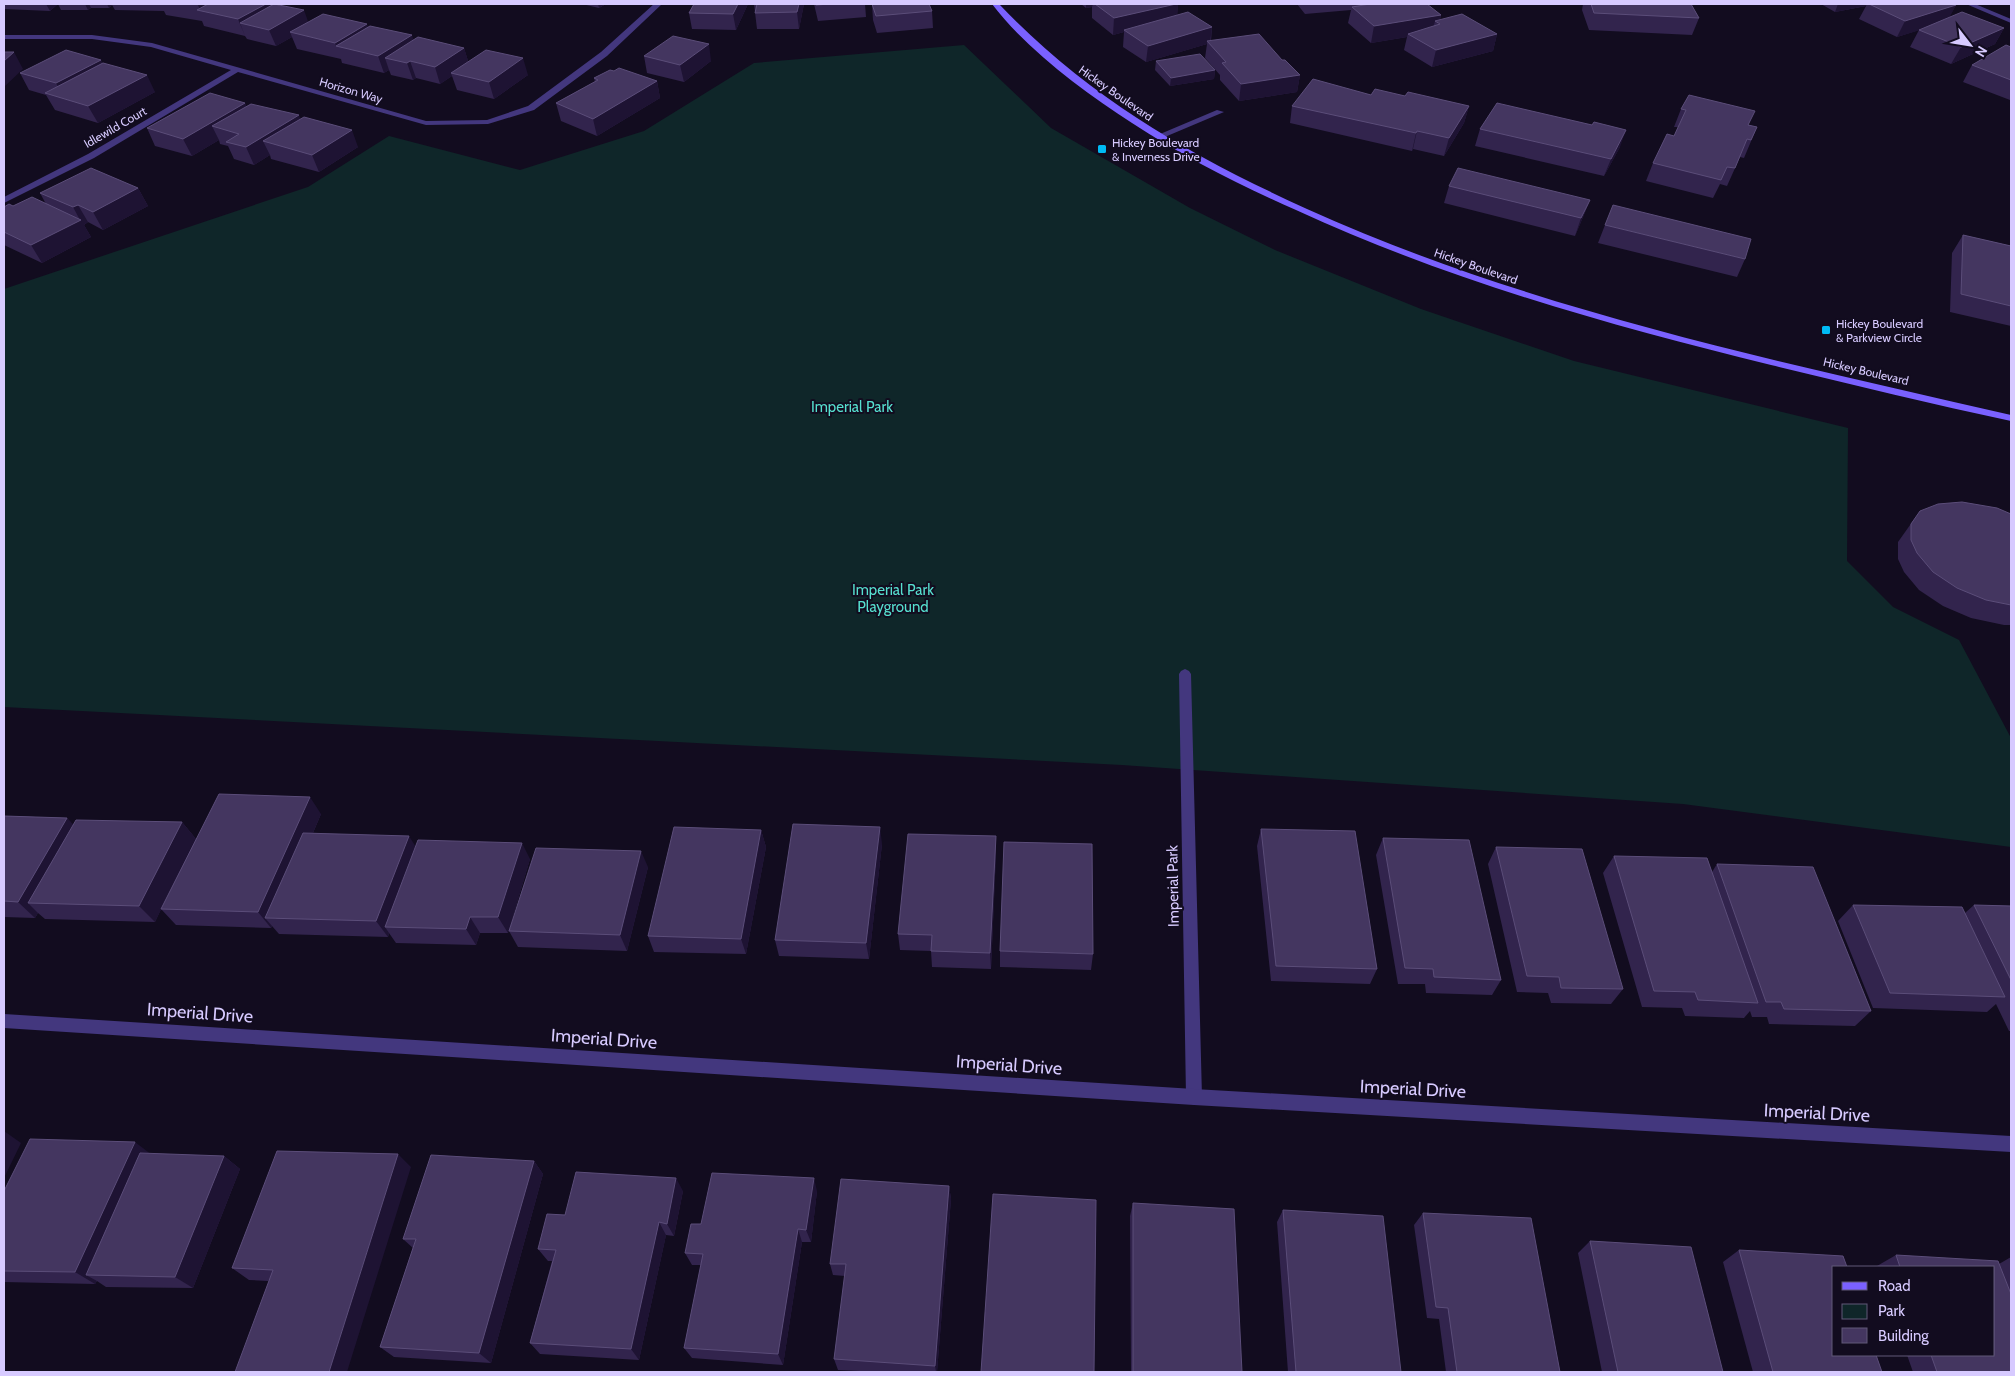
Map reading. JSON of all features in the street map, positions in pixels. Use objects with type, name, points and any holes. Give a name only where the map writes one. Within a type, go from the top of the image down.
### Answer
[{"type":"main road","name":"Hickey Boulevard","points":[[995,4],[1054,64],[1102,100],[1157,137],[1226,175],[1300,211],[1381,246],[1470,279],[1693,343],[2011,418]]},
{"type":"street","name":"Horizon Way","points":[[4,37],[92,37],[152,45],[426,123],[488,122],[531,108],[604,54],[658,4]]},
{"type":"street","points":[[1969,4],[2011,21]]},
{"type":"street","name":"Idlewild Court","points":[[4,200],[91,156],[236,70]]},
{"type":"street","points":[[1157,137],[1220,112]]},
{"type":"street","name":"Imperial Park","points":[[1185,674],[1194,1097]]},
{"type":"street","name":"Imperial Drive","points":[[4,1021],[1194,1097],[2011,1144]]},
{"type":"green space","name":"Imperial Park","points":[[964,45],[1051,128],[1190,208],[1275,250],[1421,309],[1574,361],[1848,428],[1847,561],[1893,607],[1959,640],[2011,738],[2011,847],[1683,804],[1122,765],[4,707],[4,289],[308,187],[389,136],[520,170],[644,131],[754,63]]},
{"type":"building","points":[[208,4],[266,4],[238,19],[197,10]]},
{"type":"building","points":[[274,4],[304,10],[269,30],[240,23]]},
{"type":"building","points":[[694,4],[738,4],[733,14],[689,13]]},
{"type":"building","points":[[757,4],[799,4],[797,12],[755,13]]},
{"type":"building","points":[[872,4],[929,4],[932,11],[876,16]]},
{"type":"building","points":[[1095,4],[1176,4],[1114,18]]},
{"type":"building","points":[[1370,4],[1427,4],[1441,15],[1374,26],[1352,7]]},
{"type":"building","points":[[1591,4],[1691,4],[1699,18],[1594,13]]},
{"type":"building","points":[[1869,4],[1952,4],[1956,5],[1905,21]]},
{"type":"building","points":[[1188,12],[1212,27],[1148,46],[1124,30]]},
{"type":"building","points":[[1962,12],[2004,28],[1961,47],[1919,30]]},
{"type":"building","points":[[323,14],[367,24],[335,43],[290,32]]},
{"type":"building","points":[[1462,14],[1497,34],[1436,50],[1408,34],[1440,24],[1435,21]]},
{"type":"building","points":[[370,26],[412,35],[378,56],[336,46]]},
{"type":"building","points":[[1259,34],[1282,60],[1285,60],[1300,75],[1241,84],[1222,63],[1226,62],[1207,41]]},
{"type":"building","points":[[673,36],[709,44],[680,65],[644,56]]},
{"type":"building","points":[[418,37],[464,48],[435,67],[385,58]]},
{"type":"building","points":[[2006,45],[2011,47],[2011,80],[1972,65]]},
{"type":"building","points":[[66,50],[101,60],[56,83],[20,73]]},
{"type":"building","points":[[486,50],[523,58],[489,82],[451,73]]},
{"type":"building","points":[[4,52],[14,52],[4,61]]},
{"type":"building","points":[[1200,54],[1215,70],[1171,78],[1156,61]]},
{"type":"building","points":[[103,63],[147,75],[88,106],[45,93]]},
{"type":"building","points":[[619,68],[657,81],[593,119],[556,103],[598,80],[594,78]]},
{"type":"building","points":[[1313,79],[1371,95],[1375,89],[1405,96],[1408,92],[1469,106],[1449,138],[1417,131],[1416,133],[1292,106]]},
{"type":"building","points":[[210,93],[245,103],[183,139],[147,128]]},
{"type":"building","points":[[1689,95],[1755,111],[1748,125],[1757,127],[1751,140],[1747,139],[1735,168],[1727,167],[1721,180],[1653,163],[1667,134],[1674,136],[1686,110],[1681,109]]},
{"type":"building","points":[[1497,103],[1592,125],[1594,122],[1626,130],[1611,159],[1480,129]]},
{"type":"building","points":[[251,104],[299,115],[246,147],[226,142],[239,134],[212,126]]},
{"type":"building","points":[[304,117],[352,130],[312,155],[263,141]]},
{"type":"building","points":[[91,168],[138,188],[93,212],[78,205],[73,207],[40,193]]},
{"type":"building","points":[[1458,168],[1590,200],[1581,218],[1449,186]]},
{"type":"building","points":[[32,197],[81,220],[31,245],[4,232],[4,207],[9,204],[13,206]]},
{"type":"building","points":[[1613,205],[1751,239],[1745,259],[1605,225]]},
{"type":"building","points":[[1963,235],[2011,246],[2011,306],[1961,294]]},
{"type":"building","points":[[1962,502],[1997,508],[2011,514],[2011,605],[1986,600],[1957,588],[1933,572],[1917,553],[1911,540],[1911,524],[1920,511],[1938,504]]},
{"type":"building","points":[[219,794],[310,797],[258,912],[161,909]]},
{"type":"building","points":[[4,816],[67,818],[18,902],[4,901]]},
{"type":"building","points":[[76,820],[182,822],[139,906],[28,903]]},
{"type":"building","points":[[793,824],[880,827],[866,943],[775,940]]},
{"type":"building","points":[[674,827],[761,830],[741,939],[648,936]]},
{"type":"building","points":[[1261,829],[1355,831],[1377,969],[1276,966]]},
{"type":"building","points":[[303,833],[409,836],[376,921],[265,918]]},
{"type":"building","points":[[908,834],[996,836],[990,953],[931,951],[932,935],[898,934]]},
{"type":"building","points":[[1383,838],[1469,840],[1501,980],[1434,977],[1433,969],[1405,968]]},
{"type":"building","points":[[418,840],[522,843],[498,917],[470,917],[466,929],[385,927]]},
{"type":"building","points":[[1004,842],[1092,844],[1093,954],[1000,951]]},
{"type":"building","points":[[1496,847],[1582,849],[1623,989],[1561,988],[1559,977],[1527,976]]},
{"type":"building","points":[[536,848],[641,851],[620,935],[509,931]]},
{"type":"building","points":[[1614,856],[1707,858],[1758,1003],[1698,1000],[1695,992],[1654,991]]},
{"type":"building","points":[[1717,864],[1813,867],[1871,1011],[1784,1009],[1781,1002],[1766,1002]]},
{"type":"building","points":[[1853,905],[1962,907],[2005,997],[1890,993]]},
{"type":"building","points":[[1974,905],[2011,906],[2011,980]]},
{"type":"building","points":[[30,1139],[135,1142],[75,1272],[4,1271],[4,1191]]},
{"type":"building","points":[[277,1151],[398,1154],[329,1372],[235,1372],[273,1270],[232,1268]]},
{"type":"building","points":[[140,1153],[224,1156],[175,1277],[86,1275]]},
{"type":"building","points":[[431,1155],[534,1161],[479,1353],[380,1347],[416,1239],[403,1239]]},
{"type":"building","points":[[576,1172],[676,1178],[667,1224],[659,1222],[631,1349],[530,1343],[556,1250],[538,1249],[547,1214],[565,1215]]},
{"type":"building","points":[[712,1173],[814,1178],[806,1230],[798,1229],[778,1354],[684,1348],[703,1254],[685,1253],[691,1224],[701,1224]]},
{"type":"building","points":[[841,1179],[949,1186],[935,1366],[834,1359],[846,1264],[830,1264]]},
{"type":"building","points":[[993,1194],[1096,1200],[1094,1372],[981,1372]]},
{"type":"building","points":[[1133,1203],[1234,1209],[1242,1372],[1133,1372]]},
{"type":"building","points":[[1283,1210],[1383,1216],[1401,1372],[1296,1372]]},
{"type":"building","points":[[1423,1213],[1531,1218],[1560,1372],[1457,1372],[1448,1308],[1436,1307]]},
{"type":"building","points":[[1590,1241],[1691,1247],[1723,1372],[1618,1372]]},
{"type":"building","points":[[1739,1250],[1843,1256],[1847,1266],[1832,1266],[1832,1356],[1876,1356],[1882,1372],[1773,1372]]},
{"type":"building","points":[[1896,1255],[1998,1261],[2011,1294],[2011,1372],[1937,1372],[1931,1356],[1995,1356],[1995,1266],[1900,1266]]},
{"type":"place","name":"Hickey Boulevard & Inverness Drive","points":[[1102,149]]},
{"type":"place","name":"Hickey Boulevard & Parkview Circle","points":[[1826,330]]},
{"type":"park label","name":"Imperial Park Playground","points":[[893,598]]}]
